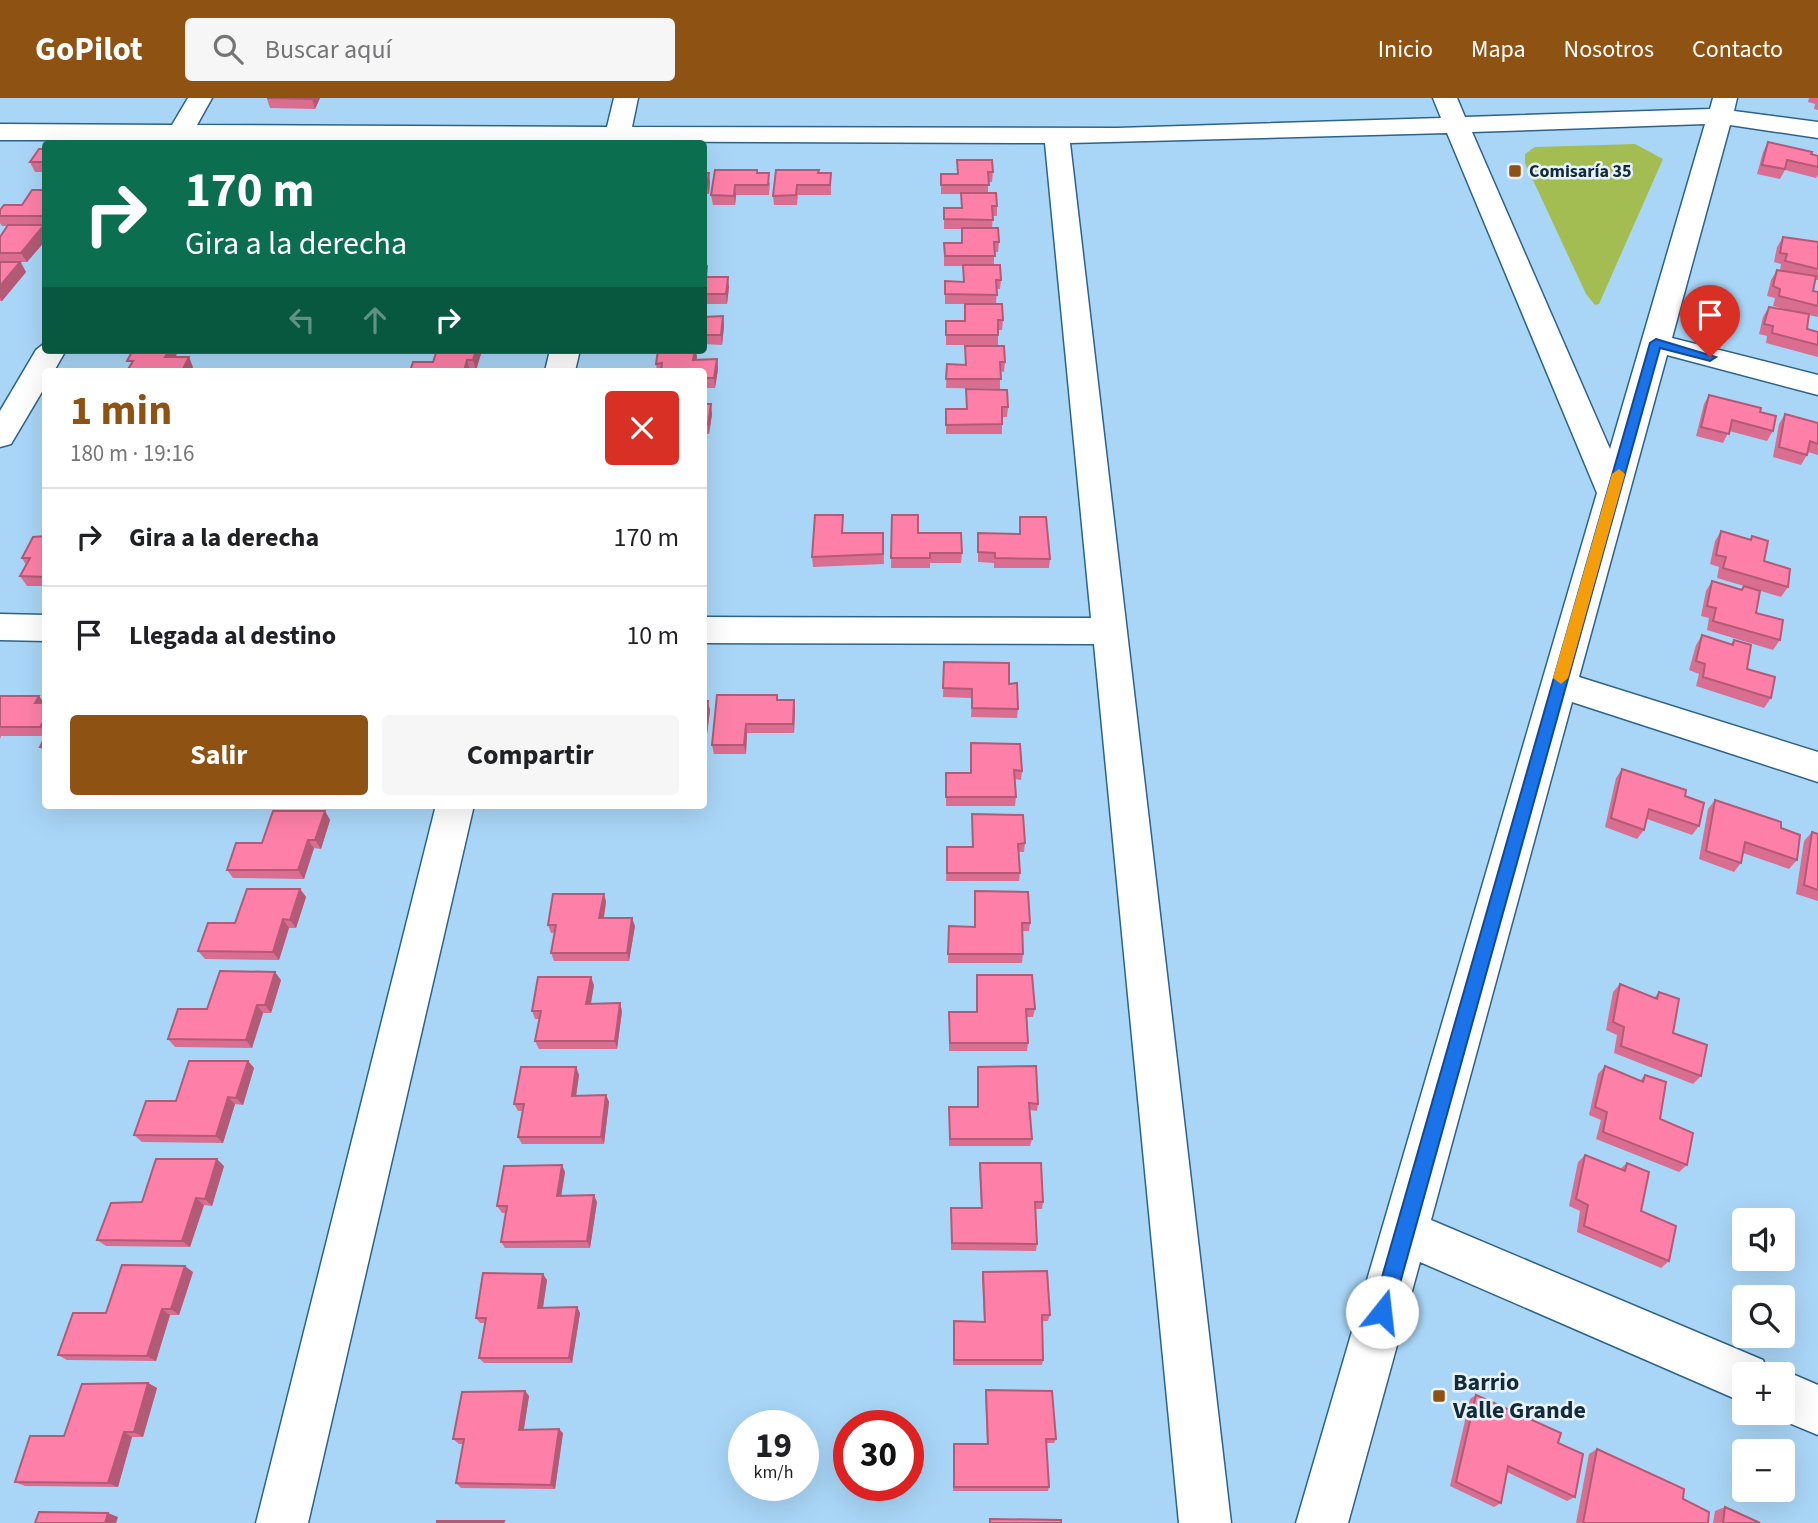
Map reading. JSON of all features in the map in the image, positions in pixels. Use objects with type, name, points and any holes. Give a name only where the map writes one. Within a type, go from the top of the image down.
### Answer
[{"type":"street","points":[[176,138],[200,98]]},
{"type":"street","points":[[616,139],[626,98]]},
{"type":"street","points":[[1445,98],[1613,493]]},
{"type":"street","points":[[0,132],[176,138],[1057,136],[1456,125],[1723,107],[1818,130]]},
{"type":"street","points":[[1322,1523],[1723,107]]},
{"type":"street","points":[[1057,136],[1205,1523]]},
{"type":"street","points":[[1656,343],[1818,385]]},
{"type":"street","points":[[0,438],[49,354]]},
{"type":"street","points":[[0,627],[42,628]]},
{"type":"street","points":[[707,630],[1109,631]]},
{"type":"street","points":[[1559,684],[1818,767]]},
{"type":"street","points":[[282,1523],[454,809]]},
{"type":"street","points":[[1405,1232],[1732,1372]]},
{"type":"street","points":[[1795,1400],[1818,1410]]},
{"type":"green space","points":[[1635,144],[1663,159],[1599,304],[1595,305],[1586,294],[1525,163],[1525,154],[1535,147]]},
{"type":"building","points":[[1768,142],[1812,152],[1811,154],[1818,156],[1818,167],[1787,160],[1785,169],[1762,165]]},
{"type":"building","points":[[39,149],[42,149],[42,162],[30,162]]},
{"type":"building","points":[[957,160],[992,160],[993,172],[988,172],[989,185],[941,185],[941,174],[958,174]]},
{"type":"building","points":[[715,170],[757,170],[757,173],[769,173],[768,185],[735,185],[734,196],[711,195]]},
{"type":"building","points":[[776,170],[819,170],[818,173],[831,173],[830,185],[797,185],[796,195],[773,196]]},
{"type":"building","points":[[32,190],[42,190],[42,216],[0,216],[4,205],[22,205]]},
{"type":"building","points":[[961,193],[996,193],[997,206],[992,206],[993,220],[944,219],[944,208],[962,208]]},
{"type":"building","points":[[8,225],[42,225],[21,253],[0,253],[0,237]]},
{"type":"building","points":[[962,228],[998,228],[999,242],[994,242],[995,256],[945,256],[944,243],[962,243]]},
{"type":"building","points":[[1783,237],[1818,242],[1818,269],[1785,261],[1787,254],[1780,253]]},
{"type":"building","points":[[0,262],[20,262],[0,286]]},
{"type":"building","points":[[963,265],[1000,265],[1001,280],[996,280],[997,295],[945,294],[945,281],[964,282]]},
{"type":"building","points":[[1777,270],[1816,276],[1813,291],[1818,292],[1818,306],[1779,296],[1780,289],[1773,286]]},
{"type":"building","points":[[707,277],[728,277],[726,294],[707,294]]},
{"type":"building","points":[[965,304],[1002,304],[1003,320],[998,320],[998,335],[946,335],[946,321],[965,321]]},
{"type":"building","points":[[1769,307],[1809,314],[1807,329],[1818,332],[1818,345],[1772,333],[1773,326],[1764,324]]},
{"type":"building","points":[[723,316],[721,335],[707,335],[707,317]]},
{"type":"building","points":[[965,346],[1004,346],[1005,362],[1000,362],[1001,379],[946,379],[947,364],[966,365]]},
{"type":"building","points":[[131,354],[189,357],[184,368],[129,368],[133,361],[127,361]]},
{"type":"building","points":[[436,354],[475,354],[473,360],[467,360],[465,368],[411,368],[413,362],[433,362]]},
{"type":"building","points":[[657,354],[694,354],[693,360],[717,359],[714,378],[707,378],[707,368],[661,368],[662,363],[656,364]]},
{"type":"building","points":[[966,389],[1007,390],[1008,407],[1002,407],[1002,424],[946,425],[946,409],[967,409]]},
{"type":"building","points":[[1709,395],[1761,408],[1760,412],[1776,416],[1773,431],[1732,420],[1729,434],[1701,427]]},
{"type":"building","points":[[707,404],[711,404],[708,424]]},
{"type":"building","points":[[1785,414],[1818,423],[1818,444],[1810,441],[1807,455],[1779,447]]},
{"type":"building","points":[[815,515],[843,515],[842,533],[883,533],[883,554],[812,557]]},
{"type":"building","points":[[892,515],[918,515],[918,533],[961,533],[962,553],[930,553],[930,558],[891,558]]},
{"type":"building","points":[[1020,517],[1046,517],[1050,559],[995,558],[995,553],[978,552],[978,533],[1020,534]]},
{"type":"building","points":[[1721,531],[1751,540],[1752,536],[1768,541],[1764,561],[1790,569],[1788,587],[1723,568],[1726,557],[1716,555]]},
{"type":"building","points":[[42,536],[42,577],[20,576],[30,558],[22,558],[33,537]]},
{"type":"building","points":[[1712,581],[1742,590],[1744,586],[1760,591],[1756,613],[1783,620],[1780,640],[1713,621],[1716,608],[1707,606]]},
{"type":"building","points":[[1702,635],[1733,645],[1734,640],[1751,645],[1747,669],[1775,677],[1771,698],[1703,677],[1705,664],[1696,661]]},
{"type":"building","points":[[944,662],[1009,663],[1009,684],[1017,683],[1018,709],[972,708],[972,689],[943,688]]},
{"type":"building","points":[[717,695],[777,695],[777,700],[794,700],[793,724],[746,724],[744,745],[712,745]]},
{"type":"building","points":[[0,696],[39,696],[35,703],[42,703],[40,727],[0,727]]},
{"type":"building","points":[[971,743],[1020,744],[1022,771],[1014,770],[1016,797],[946,797],[946,773],[971,773]]},
{"type":"building","points":[[1622,769],[1686,790],[1685,796],[1704,803],[1699,826],[1649,809],[1644,830],[1611,818]]},
{"type":"building","points":[[1715,800],[1781,822],[1781,828],[1800,835],[1797,860],[1745,842],[1741,863],[1706,851]]},
{"type":"building","points":[[273,811],[325,811],[315,840],[308,840],[298,870],[227,870],[236,843],[262,843]]},
{"type":"building","points":[[972,814],[1023,815],[1025,843],[1018,844],[1020,873],[947,873],[947,847],[973,847]]},
{"type":"building","points":[[1812,832],[1818,834],[1818,890],[1804,885]]},
{"type":"building","points":[[247,889],[300,889],[290,920],[283,919],[273,952],[198,951],[208,923],[235,923]]},
{"type":"building","points":[[975,891],[1028,892],[1030,923],[1022,923],[1023,954],[948,954],[949,926],[975,927]]},
{"type":"building","points":[[553,894],[604,894],[599,918],[632,918],[627,953],[551,953],[556,925],[548,925]]},
{"type":"building","points":[[220,971],[275,972],[265,1005],[257,1005],[246,1040],[168,1039],[178,1009],[207,1009]]},
{"type":"building","points":[[977,975],[1032,975],[1035,1009],[1026,1009],[1028,1043],[950,1043],[949,1012],[977,1012]]},
{"type":"building","points":[[538,977],[591,977],[586,1004],[620,1003],[615,1041],[535,1041],[541,1011],[532,1011]]},
{"type":"building","points":[[1620,984],[1657,999],[1659,992],[1679,999],[1673,1033],[1707,1045],[1701,1076],[1621,1046],[1624,1027],[1613,1022]]},
{"type":"building","points":[[189,1061],[248,1061],[236,1098],[228,1097],[216,1136],[134,1135],[146,1101],[176,1101]]},
{"type":"building","points":[[1036,1066],[1038,1104],[1029,1103],[1032,1139],[950,1139],[949,1107],[978,1107],[978,1067]]},
{"type":"building","points":[[1605,1066],[1643,1082],[1645,1075],[1666,1082],[1660,1119],[1693,1133],[1687,1165],[1603,1132],[1607,1112],[1595,1107]]},
{"type":"building","points":[[521,1067],[576,1067],[572,1096],[606,1095],[601,1137],[518,1137],[524,1104],[514,1104]]},
{"type":"building","points":[[1585,1155],[1625,1171],[1627,1163],[1649,1172],[1641,1211],[1676,1226],[1669,1261],[1584,1226],[1588,1205],[1576,1199]]},
{"type":"building","points":[[156,1159],[217,1159],[205,1199],[196,1198],[182,1241],[97,1240],[111,1203],[142,1202]]},
{"type":"building","points":[[980,1163],[1041,1163],[1043,1202],[1035,1202],[1037,1244],[952,1243],[951,1208],[982,1208]]},
{"type":"building","points":[[562,1165],[557,1196],[594,1195],[587,1241],[501,1242],[507,1206],[497,1206],[504,1166]]},
{"type":"building","points":[[122,1265],[185,1266],[171,1309],[162,1309],[147,1356],[58,1355],[73,1313],[106,1313]]},
{"type":"building","points":[[1047,1271],[1050,1315],[1042,1315],[1043,1360],[954,1360],[954,1321],[985,1322],[983,1272]]},
{"type":"building","points":[[483,1273],[543,1274],[538,1308],[577,1307],[569,1358],[479,1358],[486,1318],[476,1318]]},
{"type":"building","points":[[148,1383],[134,1432],[124,1432],[108,1483],[15,1482],[30,1436],[64,1436],[82,1384]]},
{"type":"building","points":[[986,1390],[1052,1391],[1056,1439],[1046,1439],[1049,1487],[954,1487],[954,1444],[988,1444]]},
{"type":"building","points":[[525,1391],[519,1430],[559,1429],[551,1485],[456,1483],[464,1439],[453,1439],[462,1392]]},
{"type":"building","points":[[1476,1395],[1561,1433],[1558,1443],[1583,1454],[1575,1497],[1508,1466],[1501,1503],[1456,1482]]},
{"type":"building","points":[[1597,1449],[1684,1489],[1683,1499],[1709,1512],[1708,1523],[1583,1523]]},
{"type":"building","points":[[1725,1507],[1760,1523],[1723,1523]]},
{"type":"building","points":[[39,1512],[108,1513],[105,1523],[35,1523]]},
{"type":"building","points":[[990,1519],[1061,1520],[1061,1523],[990,1523]]},
{"type":"building","points":[[437,1521],[504,1521],[437,1523]]},
{"type":"slow traffic","points":[[1561,678],[1619,474]]},
{"type":"place","name":"Comisaría 35","points":[[1515,171]]},
{"type":"place","name":"Barrio Valle Grande","points":[[1439,1396]]},
{"type":"route","points":[[1382,1312],[1656,343],[1710,357]]}]
